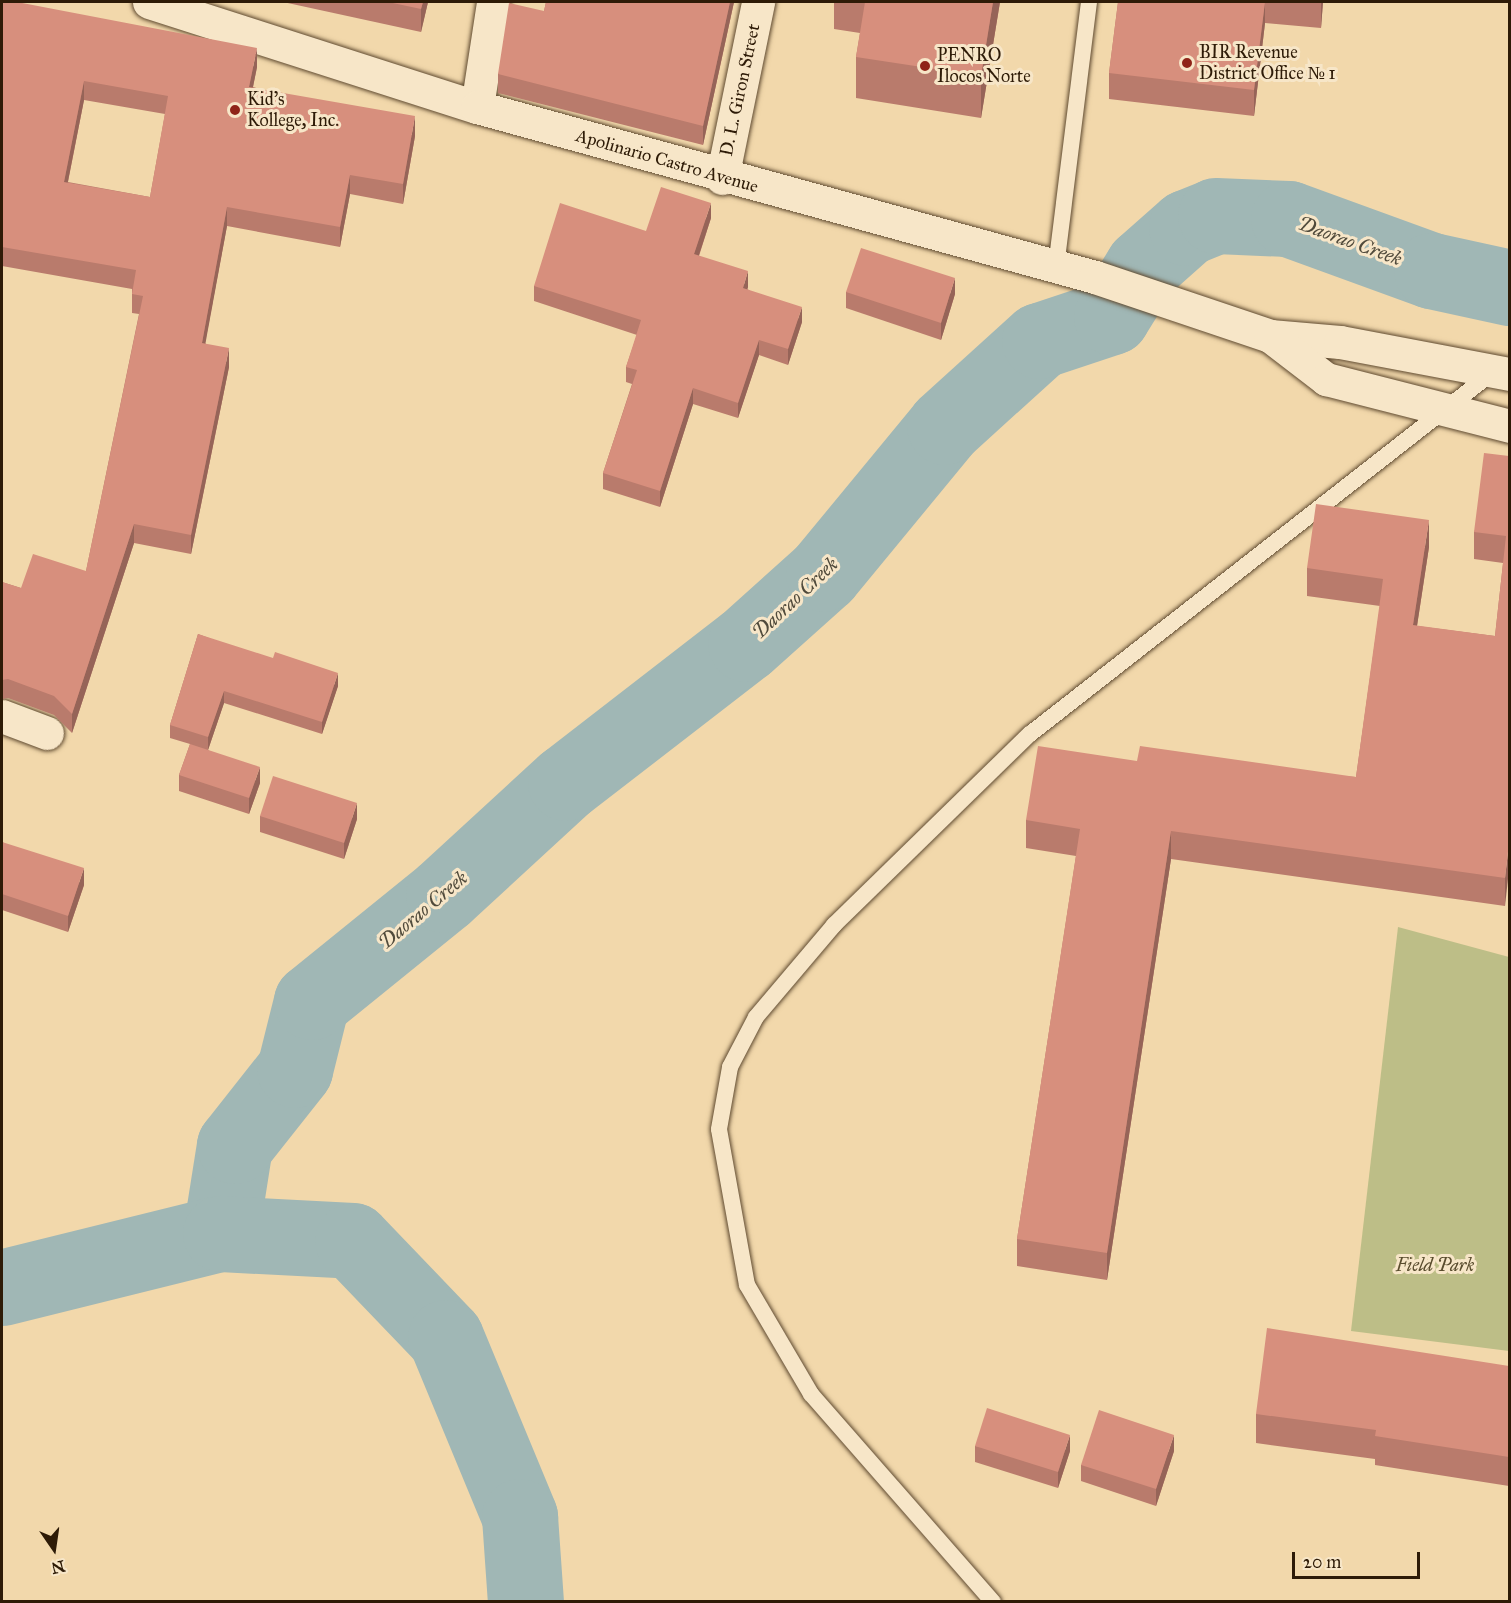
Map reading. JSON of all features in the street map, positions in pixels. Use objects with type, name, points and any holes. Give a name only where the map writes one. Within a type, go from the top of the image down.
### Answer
[{"type":"main road","name":"Apolinario Castro Avenue","points":[[149,2],[477,107],[722,178],[1095,277],[1190,307],[1270,336]]},
{"type":"main road","points":[[477,107],[493,2]]},
{"type":"main road","name":"D. L. Giron Street","points":[[722,178],[758,2]]},
{"type":"main road","points":[[1270,336],[1340,342],[1502,372]]},
{"type":"main road","points":[[1270,336],[1326,379],[1509,426]]},
{"type":"main road","points":[[2,716],[47,733]]},
{"type":"lane","points":[[1056,267],[1089,2]]},
{"type":"lane","points":[[993,1602],[811,1394],[747,1285],[719,1129],[730,1067],[756,1017],[834,925],[1030,734],[1444,411],[1502,372]]},
{"type":"green space","name":"Field Park","points":[[1398,927],[1509,957],[1509,1351],[1351,1331]]},
{"type":"building","points":[[2,2],[17,2],[257,48],[249,87],[415,116],[403,184],[350,175],[340,227],[227,207],[202,343],[229,348],[191,535],[134,524],[72,714],[54,696],[8,679],[2,680],[2,582],[21,588],[33,554],[86,571],[143,296],[132,294],[136,270],[2,247]],"holes":[[[84,81],[168,96],[150,197],[64,182]]]},
{"type":"building","points":[[388,2],[423,2],[421,9]]},
{"type":"building","points":[[546,2],[730,2],[703,126],[498,74],[509,3],[544,11]]},
{"type":"building","points":[[865,2],[993,2],[981,76],[856,57]]},
{"type":"building","name":"BIR Revenue District Office № 1","points":[[1118,2],[1265,2],[1254,90],[1109,73]]},
{"type":"building","points":[[661,187],[711,203],[694,254],[748,271],[743,288],[802,307],[788,349],[759,340],[738,403],[693,388],[660,491],[603,473],[637,370],[626,367],[641,320],[534,286],[560,203],[646,231]]},
{"type":"building","points":[[861,248],[955,278],[941,323],[846,292]]},
{"type":"building","points":[[1484,453],[1509,456],[1509,843],[1505,878],[1171,831],[1107,1253],[1017,1239],[1080,829],[1026,820],[1038,746],[1137,761],[1140,746],[1356,777],[1383,579],[1307,568],[1316,504],[1429,520],[1413,625],[1495,636],[1506,536],[1474,532]]},
{"type":"building","points":[[198,634],[273,658],[275,652],[338,673],[322,722],[224,691],[208,737],[170,725]]},
{"type":"building","points":[[190,744],[260,767],[249,798],[179,775]]},
{"type":"building","points":[[273,776],[357,803],[344,843],[260,816]]},
{"type":"building","points":[[2,842],[84,868],[68,916],[2,894]]},
{"type":"building","points":[[1267,1328],[1509,1366],[1509,1457],[1375,1436],[1376,1430],[1256,1414]]},
{"type":"building","points":[[987,1408],[1070,1435],[1058,1472],[975,1446]]},
{"type":"building","points":[[1099,1410],[1174,1435],[1156,1489],[1081,1465]]},
{"type":"waterway","name":"Daorao Creek","points":[[221,1234],[235,1146],[295,1070],[312,1002],[444,895],[566,783],[746,644],[824,574],[945,427],[1040,341],[1112,317],[1143,267],[1187,228],[1216,216],[1289,219],[1432,271],[1510,288]]},
{"type":"waterway","points":[[2,1288],[221,1234],[353,1241],[446,1338],[520,1517],[526,1602]]},
{"type":"place","name":"BIR Revenue District Office № 1","points":[[1187,63]]},
{"type":"place","name":"PENRO Ilocos Norte","points":[[925,66]]},
{"type":"place","name":"Kid's Kollege, Inc.","points":[[235,110]]}]
